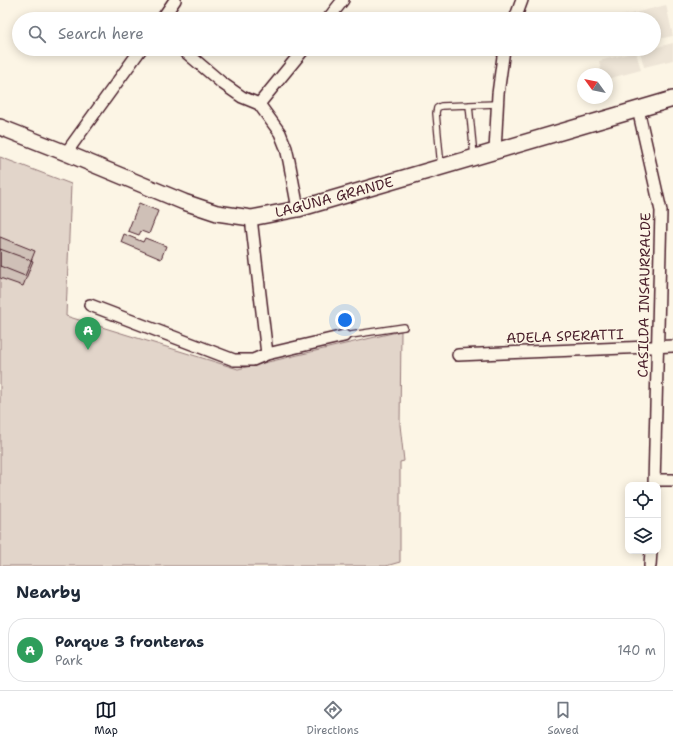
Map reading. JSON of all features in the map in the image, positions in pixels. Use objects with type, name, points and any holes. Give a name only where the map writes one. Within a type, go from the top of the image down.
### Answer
[{"type":"main road","name":"LAGUNA GRANDE","points":[[0,127],[184,202],[217,213],[251,218],[298,209],[673,99]]},
{"type":"street","points":[[167,12],[176,0]]},
{"type":"street","points":[[334,12],[343,0]]},
{"type":"street","points":[[518,12],[522,0]]},
{"type":"street","points":[[66,153],[136,56]]},
{"type":"street","points":[[190,56],[222,83],[242,97],[260,104],[280,133],[286,148],[298,209]]},
{"type":"street","points":[[260,104],[298,56]]},
{"type":"street","points":[[495,151],[497,104],[503,56]]},
{"type":"street","name":"CASILDA INSAURRALDE","points":[[638,109],[661,211],[655,482]]},
{"type":"street","points":[[661,211],[673,210]]},
{"type":"street","points":[[251,218],[267,354]]},
{"type":"street","points":[[90,305],[234,360],[253,360],[267,354],[344,336]]},
{"type":"street","name":"ADELA SPERATTI","points":[[458,355],[673,346]]},
{"type":"street","points":[[661,482],[673,480]]},
{"type":"street","points":[[650,554],[650,566]]},
{"type":"lane","points":[[441,167],[436,113],[437,108],[441,106],[497,104]]},
{"type":"lane","points":[[469,105],[474,157]]},
{"type":"lane","points":[[344,336],[404,327]]},
{"type":"shaded area","points":[[666,5],[673,36],[661,39],[661,12],[638,12]]},
{"type":"shaded area","points":[[673,43],[673,60],[644,67],[641,56],[661,56],[661,46]]},
{"type":"shaded area","points":[[620,56],[637,56],[641,70],[613,77],[613,68],[601,68],[599,61]]},
{"type":"shaded area","points":[[0,157],[71,184],[66,316],[238,369],[401,331],[400,425],[404,461],[400,462],[400,562],[386,566],[0,566]]},
{"type":"building","points":[[139,203],[158,211],[149,234],[141,231],[139,235],[128,231]]},
{"type":"building","points":[[124,234],[143,242],[145,238],[166,246],[161,259],[121,242]]},
{"type":"building","points":[[0,237],[35,251],[25,276],[0,266]]},
{"type":"building","points":[[0,249],[33,261],[23,286],[0,278]]},
{"type":"place","name":"Parque 3 fronteras","points":[[88,350]]}]
